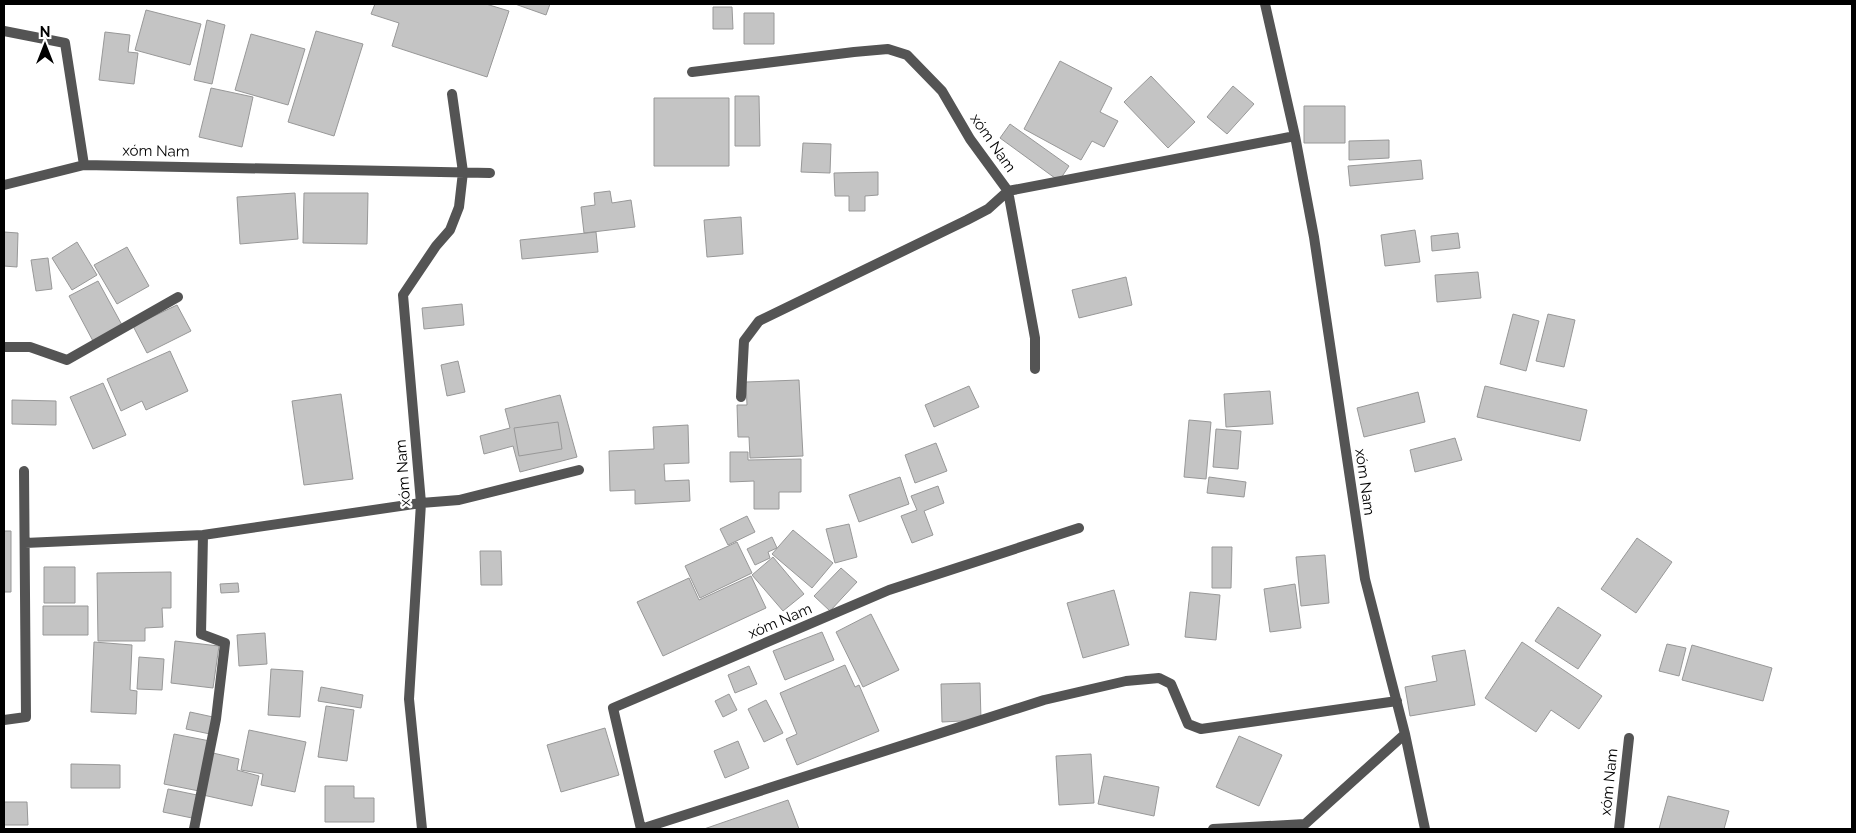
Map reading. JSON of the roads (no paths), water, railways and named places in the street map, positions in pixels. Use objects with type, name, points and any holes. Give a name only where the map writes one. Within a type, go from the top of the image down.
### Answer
[{"type":"lane","name":"xóm Nam","points":[[1266,4],[1295,136],[1314,237],[1365,579],[1405,734],[1425,829]]},
{"type":"lane","points":[[4,31],[65,43],[84,165]]},
{"type":"lane","name":"xóm Nam","points":[[692,72],[888,49],[907,55],[942,91],[970,139],[1008,191],[1295,136]]},
{"type":"lane","points":[[452,94],[463,172]]},
{"type":"lane","name":"xóm Nam","points":[[4,185],[84,165],[490,173]]},
{"type":"lane","name":"xóm Nam","points":[[422,829],[409,699],[421,503],[404,295],[436,246],[450,230],[459,207],[463,172]]},
{"type":"lane","points":[[1008,191],[1035,338],[1035,369]]},
{"type":"lane","points":[[740,396],[744,341],[759,321],[967,220],[988,209],[1008,191]]},
{"type":"lane","points":[[4,348],[30,347],[68,360],[178,297]]},
{"type":"lane","points":[[25,543],[203,535],[421,503],[459,500],[579,470]]},
{"type":"lane","points":[[4,720],[26,717],[24,472]]},
{"type":"lane","name":"xóm Nam","points":[[641,829],[613,708],[889,590],[1079,528]]},
{"type":"lane","points":[[194,829],[216,719],[225,643],[201,634],[203,535]]},
{"type":"lane","points":[[641,829],[1044,700],[1126,681],[1159,678],[1171,684],[1188,724],[1201,729],[1397,701]]},
{"type":"lane","points":[[1213,829],[1305,824],[1405,734]]},
{"type":"lane","name":"xóm Nam","points":[[1619,829],[1629,738]]}]
